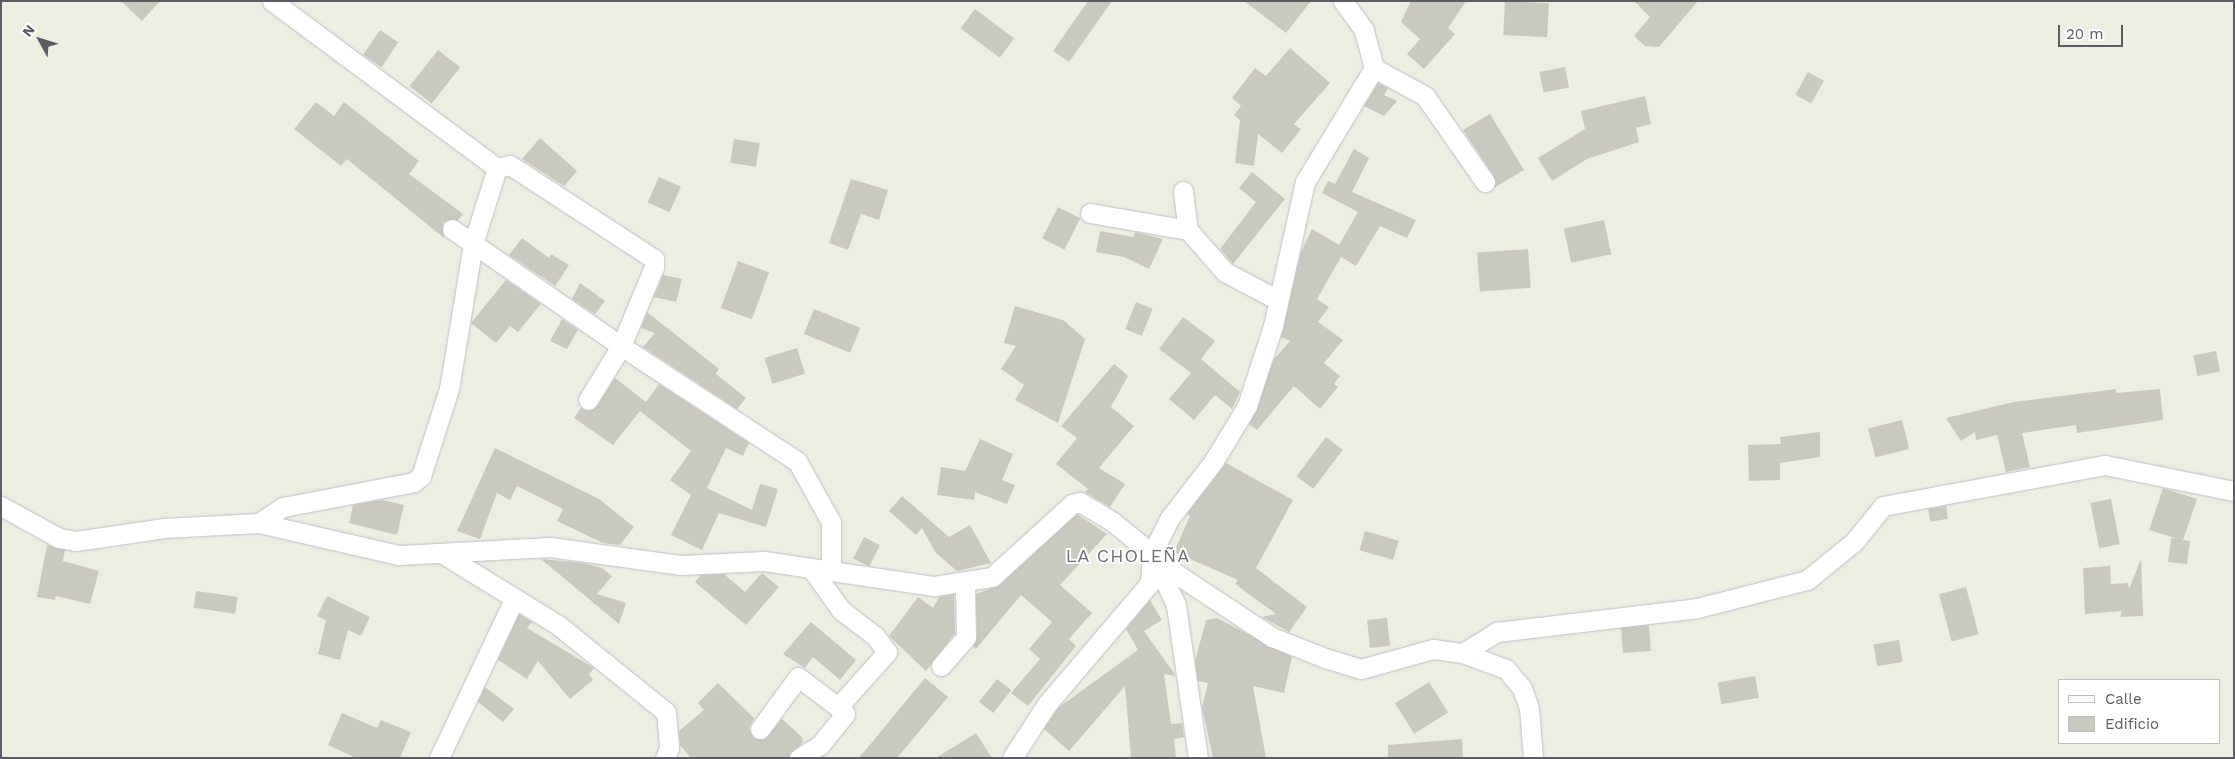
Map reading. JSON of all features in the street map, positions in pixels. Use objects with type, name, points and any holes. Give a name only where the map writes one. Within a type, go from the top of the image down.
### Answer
[{"type":"street","points":[[272,1],[497,168],[510,165],[654,259],[654,267],[621,346],[588,400]]},
{"type":"street","points":[[1012,758],[1047,704],[1150,583],[1152,554],[1169,519],[1212,462],[1247,406],[1278,300],[1305,182],[1374,68],[1364,30],[1343,1]]},
{"type":"street","points":[[1374,68],[1425,96],[1485,182]]},
{"type":"street","points":[[259,523],[284,507],[414,482],[421,476],[449,389],[473,244],[497,168]]},
{"type":"street","points":[[1183,191],[1188,230],[1225,272],[1278,300]]},
{"type":"street","points":[[1090,213],[1188,230]]},
{"type":"street","points":[[452,229],[621,346],[797,461],[831,522],[830,572]]},
{"type":"street","points":[[1463,653],[1497,632],[1697,608],[1807,580],[1854,542],[1883,506],[2105,465],[2234,491]]},
{"type":"street","points":[[1,506],[59,538],[76,542],[164,528],[259,523],[399,555],[550,547],[682,565],[764,561],[934,586],[965,583],[992,577],[1072,504],[1080,502],[1088,504],[1152,554],[1272,636],[1325,658],[1361,668],[1433,649],[1463,653],[1506,669],[1522,688],[1528,708],[1533,758]]},
{"type":"street","points":[[442,554],[558,625],[666,712],[669,748],[664,758]]},
{"type":"street","points":[[1152,554],[1176,605],[1198,758]]},
{"type":"street","points":[[811,568],[841,610],[875,636],[887,652],[838,707]]},
{"type":"street","points":[[941,666],[966,637],[965,583]]},
{"type":"street","points":[[439,758],[514,599]]},
{"type":"street","points":[[760,729],[798,677],[845,714],[820,745],[799,758]]},
{"type":"building","points":[[121,1],[160,1],[142,21]]},
{"type":"building","points":[[1088,1],[1112,1],[1069,62],[1053,51]]},
{"type":"building","points":[[1244,1],[1311,1],[1286,33]]},
{"type":"building","points":[[1411,1],[1466,1],[1448,28],[1455,34],[1424,69],[1407,54],[1420,39],[1401,22]]},
{"type":"building","points":[[1505,1],[1549,3],[1547,37],[1503,35]]},
{"type":"building","points":[[1634,1],[1698,1],[1659,47],[1645,46],[1634,36],[1650,17]]},
{"type":"building","points":[[975,9],[1014,38],[1000,58],[961,28]]},
{"type":"building","points":[[380,30],[398,42],[381,67],[363,55]]},
{"type":"building","points":[[1290,48],[1330,83],[1294,124],[1301,129],[1282,153],[1258,134],[1254,166],[1235,163],[1240,120],[1234,115],[1241,106],[1232,98],[1255,68],[1266,76]]},
{"type":"building","points":[[438,50],[460,67],[432,103],[410,86]]},
{"type":"building","points":[[1565,67],[1569,88],[1543,93],[1539,72]]},
{"type":"building","points":[[1808,72],[1824,81],[1811,103],[1795,95]]},
{"type":"building","points":[[1378,83],[1388,88],[1384,95],[1397,101],[1384,116],[1364,106]]},
{"type":"building","points":[[1645,96],[1651,124],[1636,128],[1639,142],[1587,159],[1552,181],[1538,158],[1585,129],[1581,111]]},
{"type":"building","points":[[316,102],[334,116],[344,102],[419,161],[409,174],[463,214],[458,220],[443,222],[444,238],[347,159],[341,166],[294,129]]},
{"type":"building","points":[[1490,114],[1524,170],[1494,188],[1494,176],[1463,130]]},
{"type":"building","points":[[540,138],[577,171],[564,186],[522,159]]},
{"type":"building","points":[[734,139],[760,143],[756,167],[730,163]]},
{"type":"building","points":[[1354,149],[1369,158],[1352,192],[1416,220],[1407,238],[1380,226],[1356,266],[1341,257],[1317,299],[1329,307],[1318,322],[1343,340],[1324,363],[1340,376],[1334,384],[1338,387],[1320,409],[1294,386],[1257,430],[1249,424],[1274,359],[1290,341],[1281,337],[1301,252],[1312,229],[1339,245],[1358,212],[1322,193],[1328,181],[1335,184]]},
{"type":"building","points":[[1252,172],[1285,199],[1233,264],[1220,249],[1256,202],[1239,188]]},
{"type":"building","points":[[659,177],[681,187],[670,212],[648,203]]},
{"type":"building","points":[[851,179],[888,190],[879,220],[861,214],[848,250],[829,243]]},
{"type":"building","points":[[1058,207],[1080,218],[1064,250],[1042,238]]},
{"type":"building","points":[[1604,220],[1611,254],[1571,263],[1564,229]]},
{"type":"building","points":[[1100,231],[1133,237],[1135,232],[1163,239],[1149,269],[1124,257],[1096,252]]},
{"type":"building","points":[[522,238],[549,258],[551,254],[569,265],[555,286],[509,255]]},
{"type":"building","points":[[1528,249],[1531,288],[1480,291],[1477,253]]},
{"type":"building","points":[[738,261],[769,272],[752,319],[721,308]]},
{"type":"building","points":[[663,275],[682,279],[676,302],[654,297]]},
{"type":"building","points":[[506,280],[541,304],[518,332],[510,326],[496,343],[471,323]]},
{"type":"building","points":[[580,283],[605,301],[595,314],[572,299]]},
{"type":"building","points":[[1136,302],[1153,309],[1142,336],[1125,329]]},
{"type":"building","points":[[1015,306],[1063,320],[1085,339],[1058,423],[1015,400],[1024,385],[1001,369],[1016,346],[1004,343]]},
{"type":"building","points":[[814,309],[860,328],[850,353],[804,334]]},
{"type":"building","points":[[647,312],[719,369],[716,374],[746,398],[737,409],[643,347],[655,333],[641,328]]},
{"type":"building","points":[[1183,317],[1215,341],[1201,359],[1240,392],[1232,409],[1215,395],[1194,420],[1169,399],[1191,373],[1159,349]]},
{"type":"building","points":[[562,319],[578,330],[567,349],[550,341]]},
{"type":"building","points":[[797,348],[805,374],[772,384],[764,358]]},
{"type":"building","points":[[2216,351],[2220,372],[2197,376],[2193,355]]},
{"type":"building","points":[[1114,364],[1128,376],[1111,407],[1134,426],[1099,468],[1125,484],[1110,507],[1085,492],[1088,489],[1056,464],[1077,438],[1061,426]]},
{"type":"building","points":[[615,378],[646,402],[659,384],[749,443],[743,456],[726,448],[707,488],[752,510],[760,484],[778,489],[766,527],[719,513],[702,550],[671,535],[691,495],[670,480],[691,451],[640,411],[613,445],[574,418],[581,408],[588,411],[597,406]]},
{"type":"building","points":[[2116,389],[2116,393],[2160,389],[2163,420],[2077,433],[2076,425],[2022,433],[2030,467],[2006,472],[1997,435],[1976,440],[1975,432],[1961,441],[1946,418],[2014,402]]},
{"type":"building","points":[[1902,420],[1909,449],[1875,458],[1868,428]]},
{"type":"building","points":[[1820,432],[1820,457],[1780,463],[1780,480],[1749,481],[1748,445],[1781,444],[1780,437]]},
{"type":"building","points":[[1326,437],[1343,450],[1313,489],[1297,476]]},
{"type":"building","points":[[980,439],[1013,454],[1002,480],[1015,485],[1007,504],[975,492],[974,500],[937,495],[941,467],[965,471]]},
{"type":"building","points":[[495,448],[599,499],[634,527],[620,545],[603,543],[557,521],[563,509],[517,486],[510,500],[497,493],[480,539],[457,531]]},
{"type":"building","points":[[1226,463],[1293,500],[1256,568],[1307,607],[1289,632],[1262,617],[1276,614],[1235,584],[1238,580],[1174,552],[1190,516],[1187,514]]},
{"type":"building","points":[[2163,488],[2197,499],[2183,540],[2190,541],[2187,564],[2168,562],[2171,538],[2178,539],[2149,530]]},
{"type":"building","points":[[902,496],[949,537],[970,525],[991,563],[957,571],[936,553],[922,528],[916,535],[889,511]]},
{"type":"building","points":[[2111,499],[2120,544],[2099,548],[2090,503]]},
{"type":"building","points":[[382,500],[404,505],[397,535],[349,523],[353,505]]},
{"type":"building","points":[[1946,506],[1948,519],[1930,522],[1928,509]]},
{"type":"building","points":[[1077,514],[1107,534],[1060,585],[1092,613],[1069,639],[1076,646],[1028,706],[1011,693],[1040,659],[1029,649],[1052,622],[1021,595],[976,649],[973,646],[977,637],[976,594],[1000,585]]},
{"type":"building","points":[[1365,531],[1399,541],[1393,560],[1359,550]]},
{"type":"building","points":[[864,537],[880,545],[869,567],[853,558]]},
{"type":"building","points":[[47,545],[65,550],[63,561],[99,571],[90,604],[56,596],[55,600],[37,597]]},
{"type":"building","points":[[541,559],[583,563],[602,568],[612,576],[597,594],[626,603],[619,624]]},
{"type":"building","points":[[2141,559],[2143,616],[2120,617],[2122,611],[2085,614],[2083,568],[2110,566],[2111,584],[2128,583],[2129,589]]},
{"type":"building","points":[[762,573],[779,587],[746,625],[695,582],[701,575],[724,574],[745,592]]},
{"type":"building","points":[[1966,587],[1979,634],[1952,642],[1939,594]]},
{"type":"building","points":[[196,591],[238,597],[235,614],[194,608]]},
{"type":"building","points":[[954,594],[955,633],[926,671],[889,636],[918,597],[933,608],[939,597]]},
{"type":"building","points":[[327,596],[370,617],[361,636],[348,630],[340,660],[318,654],[326,620],[317,616]]},
{"type":"building","points":[[1150,600],[1162,620],[1144,631],[1175,676],[1164,674],[1171,724],[1182,723],[1184,737],[1174,739],[1176,758],[1131,758],[1125,686],[1069,751],[1044,729],[1059,707],[1138,650],[1126,629]]},
{"type":"building","points":[[519,614],[532,622],[527,628],[594,668],[589,674],[593,680],[570,699],[538,661],[527,679],[498,660]]},
{"type":"building","points":[[1217,618],[1292,657],[1284,693],[1253,686],[1266,758],[1213,758],[1202,707],[1208,683],[1198,681],[1195,661],[1206,620]]},
{"type":"building","points":[[1387,618],[1390,646],[1370,648],[1367,620]]},
{"type":"building","points":[[811,622],[856,660],[840,680],[813,657],[805,668],[783,654]]},
{"type":"building","points":[[1649,625],[1651,651],[1623,653],[1621,627]]},
{"type":"building","points":[[1899,640],[1903,662],[1877,666],[1873,645]]},
{"type":"building","points":[[1755,676],[1759,698],[1721,704],[1718,683]]},
{"type":"building","points":[[925,678],[948,697],[897,758],[859,758]]},
{"type":"building","points":[[997,679],[1011,690],[993,713],[979,702]]},
{"type":"building","points":[[1429,682],[1448,713],[1414,734],[1395,703]]},
{"type":"building","points":[[718,683],[754,718],[749,728],[754,738],[765,739],[782,719],[802,737],[803,742],[788,758],[691,758],[680,745],[679,731],[704,710],[698,703]]},
{"type":"building","points":[[485,687],[514,709],[503,722],[478,702]]},
{"type":"building","points":[[342,713],[377,728],[381,720],[411,732],[400,758],[356,758],[328,745]]},
{"type":"building","points":[[976,733],[992,758],[936,758]]},
{"type":"building","points":[[1462,739],[1463,758],[1388,758],[1388,745]]},
{"type":"district","name":"LA CHOLEÑA","points":[[1128,556]]}]
